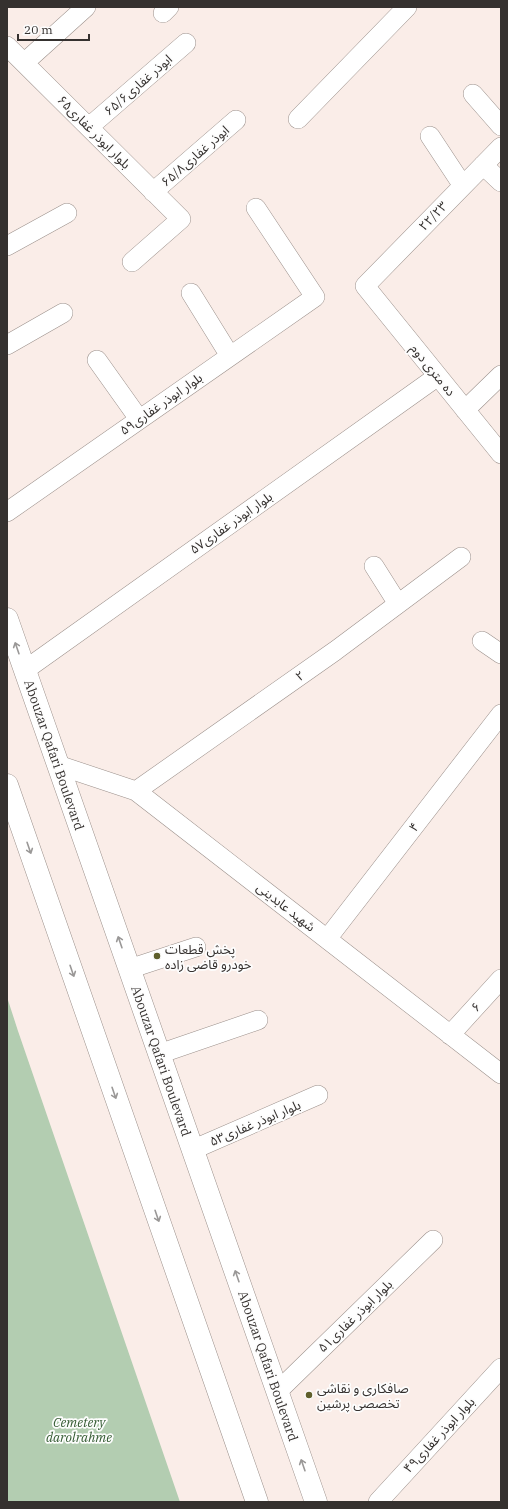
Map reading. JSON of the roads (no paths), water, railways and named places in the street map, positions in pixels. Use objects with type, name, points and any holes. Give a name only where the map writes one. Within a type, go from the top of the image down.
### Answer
[{"type":"main road","name":"Abouzar Qafari Boulevard","points":[[7,619],[316,1502]]},
{"type":"main road","points":[[7,785],[13,822],[257,1502]]},
{"type":"street","points":[[24,63],[86,7]]},
{"type":"street","points":[[298,119],[407,7]]},
{"type":"street","name":"۶۵/۶ابوذر غفاری","points":[[89,127],[186,44]]},
{"type":"street","name":"بلوار ابوذر غفاری۶۵","points":[[7,46],[181,219],[132,262]]},
{"type":"street","points":[[473,94],[501,126]]},
{"type":"street","name":"۶۵/۸ابوذر غفاری","points":[[154,192],[236,120]]},
{"type":"street","points":[[430,136],[463,186]]},
{"type":"street","name":"۲۲/۲۳","points":[[365,286],[501,147]]},
{"type":"street","points":[[483,165],[501,182]]},
{"type":"street","name":"بلوار ابوذر غفاری۵۹","points":[[7,512],[315,297],[256,208]]},
{"type":"street","points":[[7,246],[67,213]]},
{"type":"street","name":"ده متری دوم","points":[[365,286],[501,454]]},
{"type":"street","points":[[191,293],[230,356]]},
{"type":"street","points":[[7,345],[63,313]]},
{"type":"street","points":[[97,360],[139,419]]},
{"type":"street","points":[[465,410],[501,375]]},
{"type":"street","name":"بلوار ابوذر غفاری۵۷","points":[[25,670],[438,376]]},
{"type":"street","name":"۲","points":[[136,791],[335,651],[461,557]]},
{"type":"street","points":[[374,566],[398,604]]},
{"type":"street","points":[[482,641],[501,654]]},
{"type":"street","name":"۴","points":[[327,939],[501,714]]},
{"type":"street","name":"شهید عابدینی","points":[[58,765],[136,791],[501,1074]]},
{"type":"street","points":[[129,969],[196,947]]},
{"type":"street","name":"۶","points":[[450,1035],[501,979]]},
{"type":"street","points":[[159,1054],[258,1020]]},
{"type":"street","name":"بلوار ابوذر غفاری۵۳","points":[[192,1150],[318,1095]]},
{"type":"street","name":"بلوار ابوذر غفاری۵۱","points":[[277,1392],[434,1240]]},
{"type":"street","name":"بلوار ابوذر غفاری۴۹","points":[[378,1502],[501,1368]]},
{"type":"place","name":"پخش قطعات خودرو قاضی زاده","points":[[157,956]]},
{"type":"place","name":"صافکاری و نقاشی تخصصی پرشین","points":[[309,1395]]},
{"type":"park label","name":"Cemetery darolrahme","points":[[79,1430]]}]
